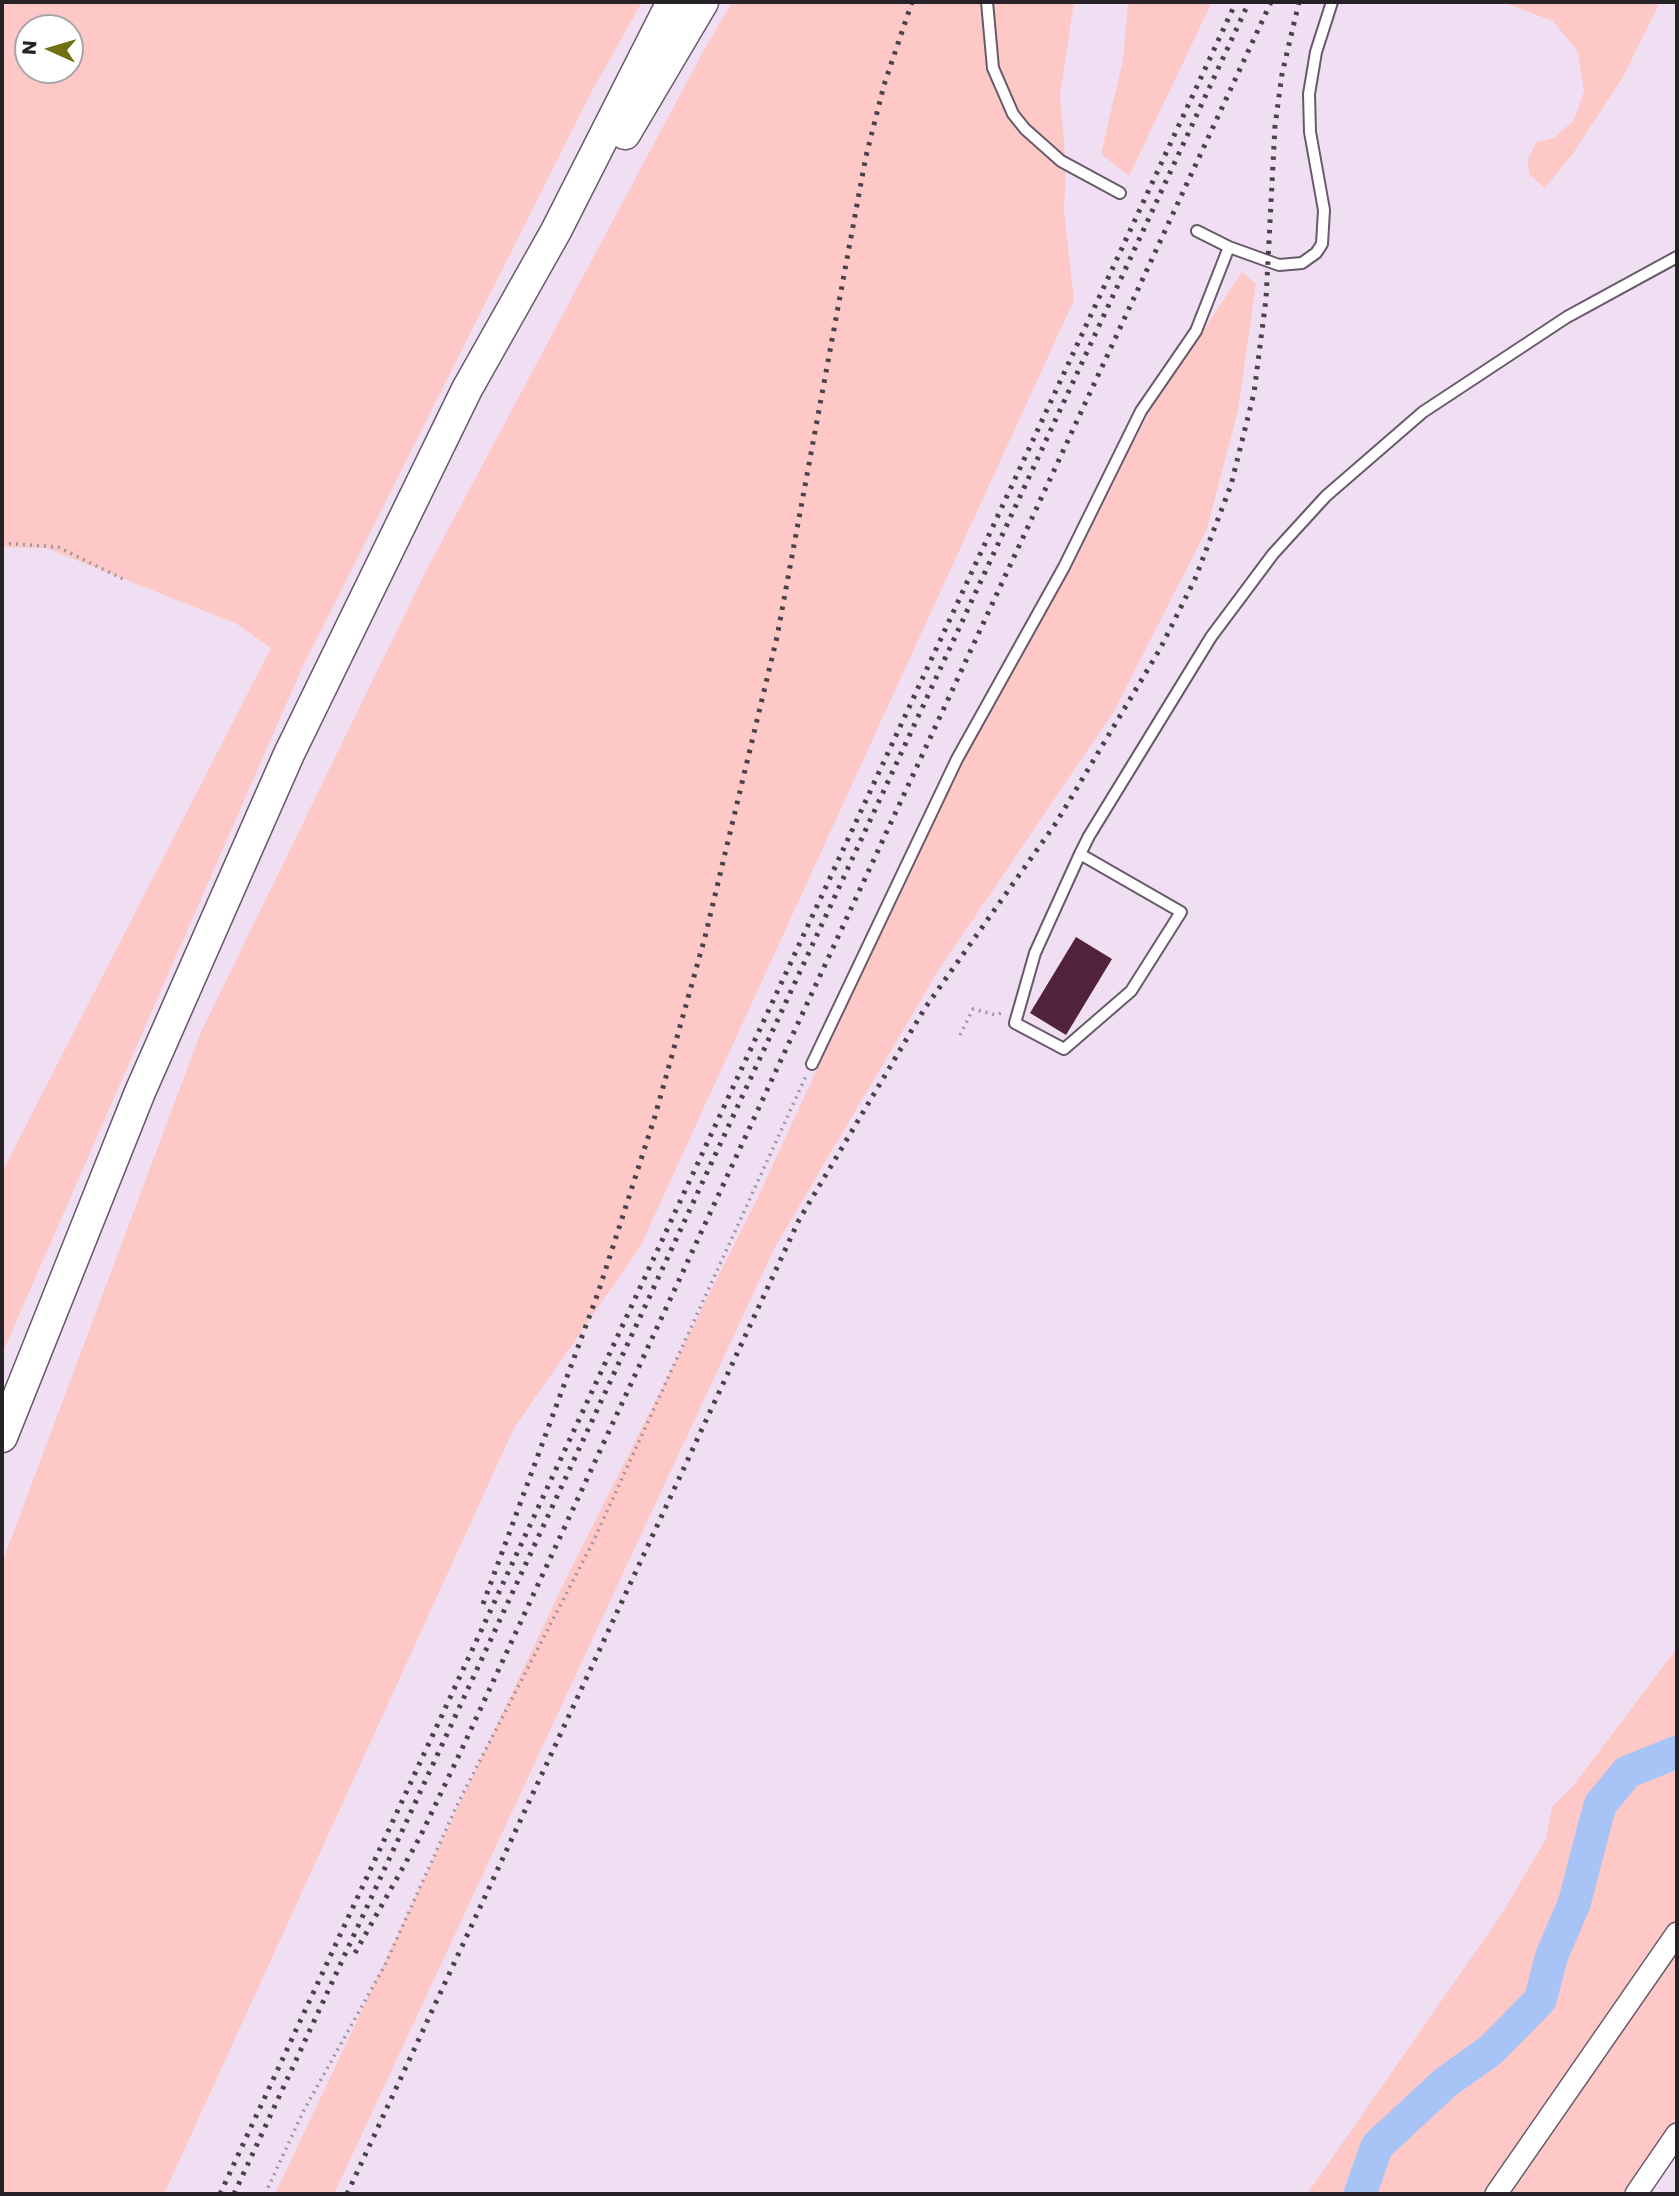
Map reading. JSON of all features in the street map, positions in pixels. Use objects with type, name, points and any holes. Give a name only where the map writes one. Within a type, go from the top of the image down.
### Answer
[{"type":"main road","points":[[2,1437],[140,1092],[289,754],[467,389],[556,231],[671,2]]},
{"type":"main road","points":[[556,231],[629,127],[703,2]]},
{"type":"street","points":[[1496,2194],[1677,1933]]},
{"type":"street","points":[[1636,2194],[1677,2134]]},
{"type":"lane","points":[[987,2],[993,68],[1013,114],[1025,129],[1061,161],[1120,194]]},
{"type":"lane","points":[[1197,231],[1268,262],[1291,265],[1309,259],[1322,244],[1324,210],[1310,132],[1309,94],[1316,52],[1332,2]]},
{"type":"lane","points":[[812,1064],[957,759],[1064,567],[1141,411],[1196,331],[1229,247]]},
{"type":"lane","points":[[1080,854],[1181,912],[1132,991],[1064,1049],[1015,1023],[1035,953],[1080,854],[1211,637],[1308,513],[1389,439],[1452,392],[1567,317],[1677,257]]},
{"type":"path","points":[[2,543],[58,547],[125,580]]},
{"type":"path","points":[[960,1035],[973,1009],[996,1015],[1020,1006]]},
{"type":"path","points":[[265,2194],[304,2110],[385,1965],[458,1803],[593,1542],[812,1064]]},
{"type":"shaded area","points":[[2,2],[642,2],[592,91],[302,668],[2,1354],[2,1172],[271,648],[237,624],[46,548],[2,547]]},
{"type":"shaded area","points":[[732,2],[985,2],[1003,102],[1066,167],[1064,210],[1074,300],[640,1247],[514,1428],[164,2194],[2,2194],[2,1563],[201,1032],[427,569]]},
{"type":"shaded area","points":[[992,2],[1074,2],[1060,96],[1065,156],[1044,143],[1019,115],[1008,95],[996,60]]},
{"type":"shaded area","points":[[1128,2],[1212,2],[1129,176],[1101,154],[1123,60]]},
{"type":"shaded area","points":[[1502,2],[1660,2],[1623,77],[1574,152],[1545,188],[1529,174],[1528,160],[1536,142],[1554,138],[1574,120],[1584,91],[1578,52],[1553,21]]},
{"type":"shaded area","points":[[1242,272],[1256,284],[1238,410],[1207,529],[1114,711],[938,971],[775,1247],[334,2194],[275,2194],[562,1587],[757,1199],[938,808],[1151,409]]},
{"type":"shaded area","points":[[1677,1648],[1677,2117],[1624,2194],[1307,2194],[1501,1915],[1546,1839],[1552,1807],[1573,1786]]},
{"type":"building","points":[[1076,937],[1112,959],[1066,1035],[1030,1013]]},
{"type":"waterway","points":[[1360,2194],[1377,2146],[1446,2082],[1491,2050],[1540,2000],[1552,1955],[1574,1904],[1600,1805],[1627,1772],[1677,1752]]},
{"type":"railway","points":[[483,1604],[598,1293],[655,1116],[705,937],[777,637],[866,156],[884,85],[912,2]]},
{"type":"railway","points":[[220,2194],[1236,2]]},
{"type":"railway","points":[[234,2194],[1249,2]]},
{"type":"railway","points":[[355,1953],[420,1837],[460,1753],[1271,2]]},
{"type":"railway","points":[[347,2194],[799,1220],[925,1008],[1056,823],[1160,649],[1195,579],[1231,485],[1254,393],[1266,299],[1275,126],[1282,74],[1299,2]]}]
